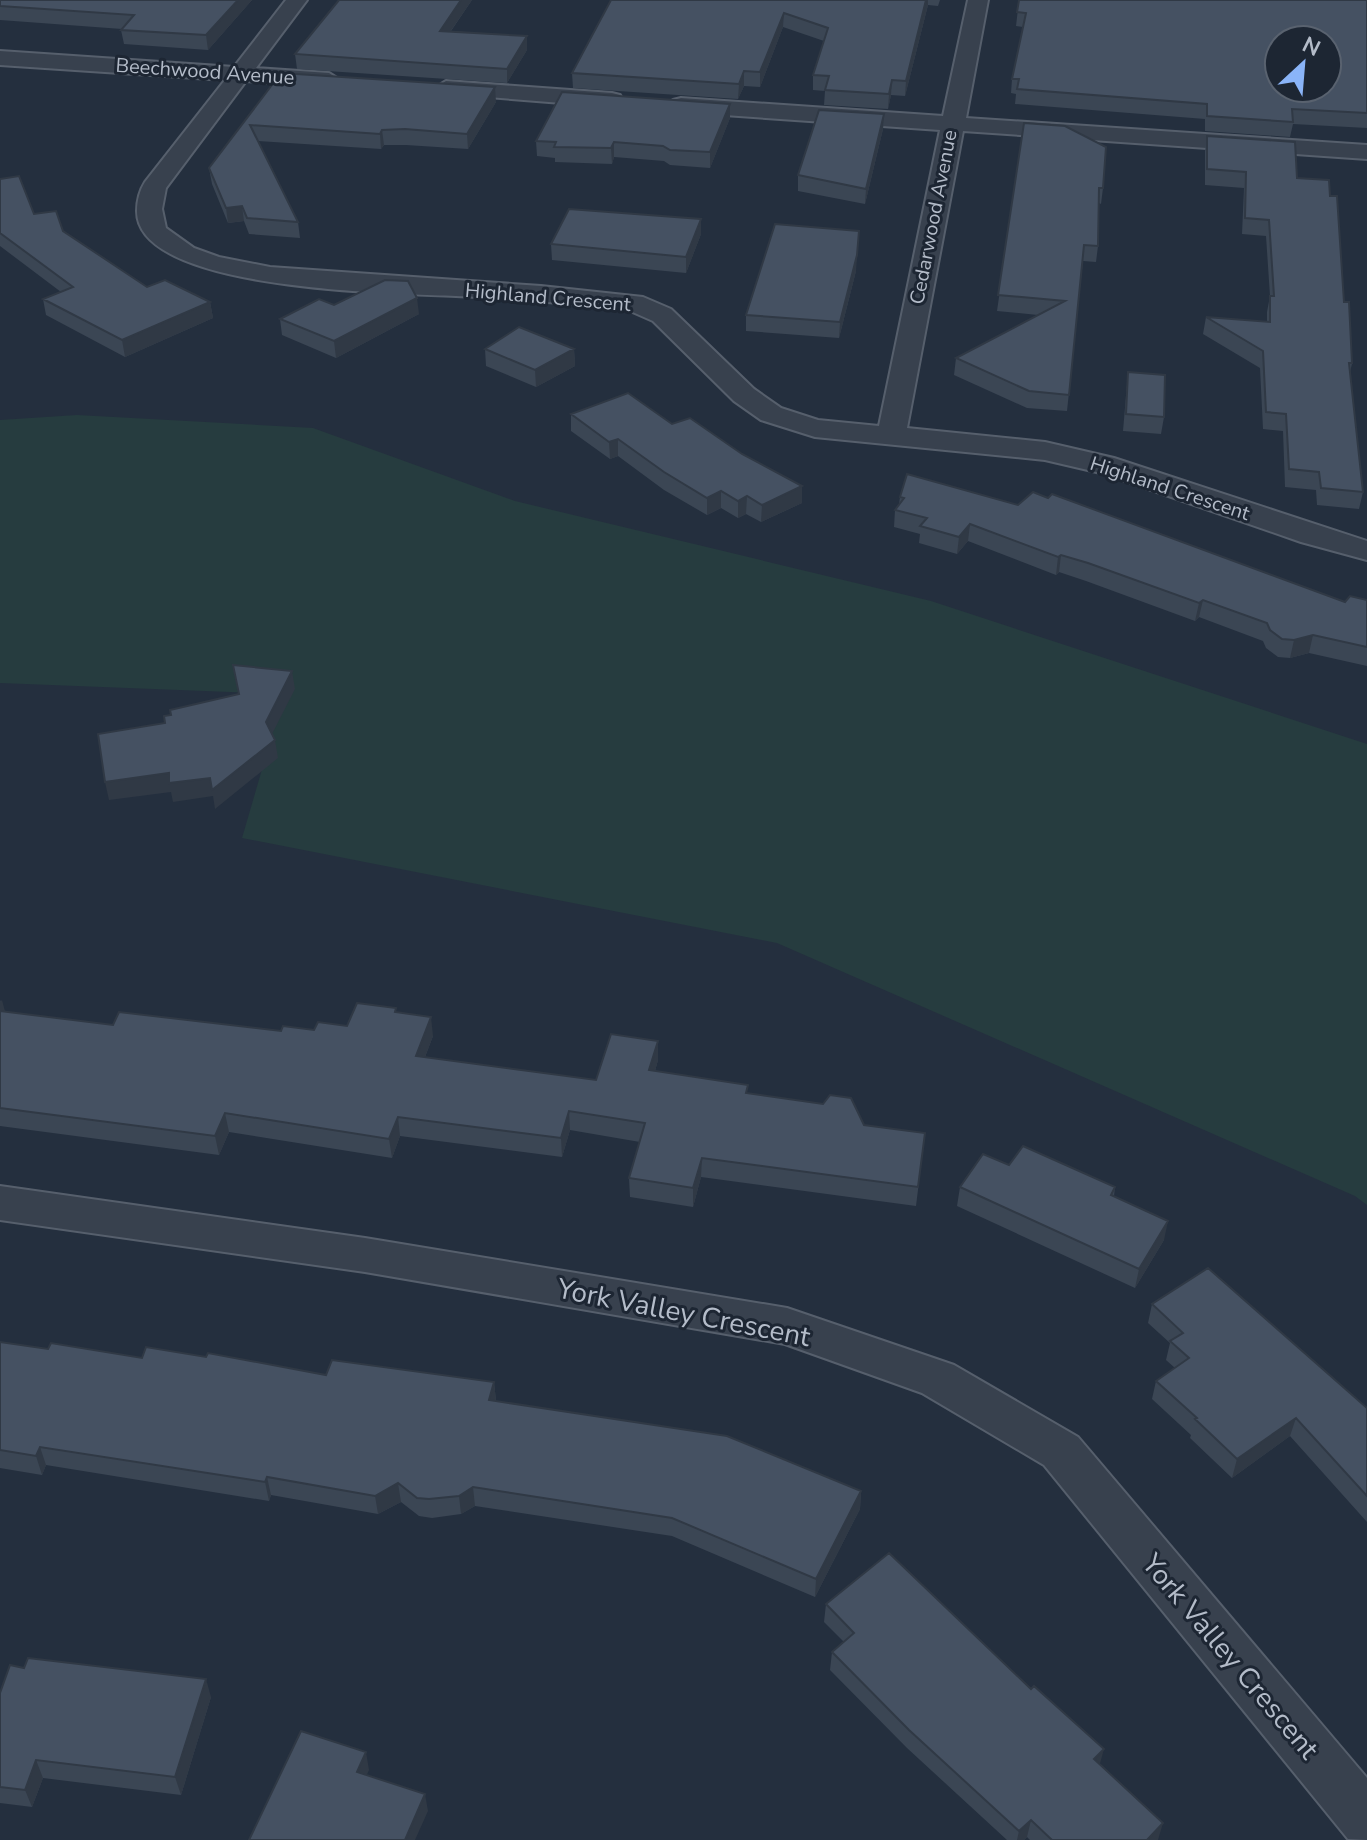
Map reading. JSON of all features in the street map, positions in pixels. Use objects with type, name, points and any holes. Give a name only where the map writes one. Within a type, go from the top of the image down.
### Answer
[{"type":"street","name":"Highland Crescent","points":[[297,0],[154,187],[148,204],[148,220],[163,240],[217,264],[295,277],[634,303],[662,315],[744,395],[771,414],[815,428],[1045,451],[1114,467],[1367,551]]},
{"type":"street","name":"Cedarwood Avenue","points":[[891,435],[978,0]]},
{"type":"street","name":"Beechwood Avenue","points":[[0,58],[351,81]]},
{"type":"street","points":[[430,87],[1367,152]]},
{"type":"street","name":"York Valley Crescent","points":[[0,1203],[365,1255],[787,1326],[938,1379],[1061,1451],[1367,1820]]},
{"type":"green space","points":[[77,415],[313,428],[515,501],[931,601],[1367,744],[1367,1205],[1355,1196],[777,943],[242,838],[284,694],[0,683],[0,420]]},
{"type":"building","points":[[0,0],[238,0],[206,35],[121,30],[134,15],[0,6]]},
{"type":"building","points":[[339,0],[461,0],[440,31],[527,36],[507,69],[295,54]]},
{"type":"building","points":[[611,0],[926,0],[906,81],[892,80],[889,94],[825,90],[829,76],[813,75],[828,28],[784,13],[760,72],[744,71],[739,84],[572,73]]},
{"type":"building","points":[[1019,0],[1367,0],[1367,113],[1292,109],[1293,122],[1207,116],[1207,104],[1017,89],[1019,79],[1012,79],[1026,13],[1017,12]]},
{"type":"building","points":[[281,73],[495,87],[467,134],[405,129],[382,130],[380,134],[250,125],[298,222],[247,218],[242,206],[226,208],[209,168]]},
{"type":"building","points":[[562,92],[730,104],[710,152],[614,142],[611,148],[554,147],[556,142],[536,141]]},
{"type":"building","points":[[819,110],[884,114],[866,189],[798,175]]},
{"type":"building","points":[[1024,123],[1065,126],[1106,147],[1103,188],[1099,188],[1098,246],[1084,245],[1069,395],[1029,391],[956,358],[1065,301],[998,295]]},
{"type":"building","points":[[1207,136],[1295,142],[1297,178],[1329,180],[1330,196],[1337,196],[1344,302],[1349,302],[1352,363],[1349,363],[1363,492],[1321,488],[1319,472],[1289,469],[1286,414],[1266,412],[1263,351],[1206,317],[1270,322],[1270,296],[1274,296],[1269,220],[1245,218],[1246,172],[1207,169]]},
{"type":"building","points":[[19,176],[34,214],[56,211],[63,231],[147,287],[165,280],[210,302],[122,340],[43,299],[73,287],[0,233],[0,179]]},
{"type":"building","points":[[569,209],[701,219],[686,257],[551,244]]},
{"type":"building","points":[[775,224],[859,231],[857,255],[840,322],[746,315]]},
{"type":"building","points":[[385,280],[408,281],[417,298],[334,341],[280,319],[319,299],[334,305]]},
{"type":"building","points":[[519,327],[574,349],[535,370],[485,349]]},
{"type":"building","points":[[1128,372],[1165,375],[1164,417],[1126,414]]},
{"type":"building","points":[[628,393],[672,424],[690,418],[742,454],[802,486],[762,505],[747,496],[738,501],[721,491],[707,498],[618,439],[609,442],[571,414]]},
{"type":"building","points":[[907,474],[1018,505],[1033,492],[1048,498],[1052,494],[1345,602],[1350,596],[1367,600],[1367,647],[1313,635],[1294,640],[1282,639],[1270,630],[1267,623],[1203,600],[1199,603],[1088,563],[1061,555],[1058,557],[970,524],[959,537],[920,526],[927,518],[895,510],[904,498],[900,497]]},
{"type":"building","points":[[233,665],[292,671],[266,722],[275,740],[212,790],[210,778],[169,783],[169,773],[105,782],[98,734],[165,723],[164,716],[171,715],[170,710],[239,694]]},
{"type":"building","points":[[357,1003],[431,1017],[416,1056],[596,1080],[611,1034],[658,1041],[649,1070],[748,1085],[746,1093],[823,1104],[830,1095],[851,1098],[864,1125],[925,1133],[918,1187],[702,1158],[693,1188],[629,1178],[645,1123],[569,1111],[561,1138],[398,1117],[389,1139],[225,1113],[215,1136],[0,1108],[0,1011],[113,1025],[119,1012],[281,1031],[283,1026],[314,1030],[318,1022],[347,1026]]},
{"type":"building","points":[[1023,1146],[1115,1187],[1111,1195],[1168,1221],[1139,1269],[960,1187],[983,1154],[1009,1165]]},
{"type":"building","points":[[1208,1268],[1367,1408],[1367,1496],[1296,1418],[1237,1459],[1156,1381],[1189,1358],[1170,1341],[1183,1333],[1152,1304]]},
{"type":"building","points":[[0,1342],[48,1349],[51,1343],[142,1358],[146,1347],[206,1357],[208,1353],[326,1375],[332,1360],[494,1382],[489,1400],[727,1436],[861,1491],[816,1579],[672,1518],[473,1487],[459,1496],[429,1499],[417,1498],[398,1483],[375,1496],[267,1477],[265,1482],[40,1447],[36,1456],[0,1450]]},
{"type":"building","points":[[889,1553],[1031,1689],[1034,1686],[1104,1749],[1094,1759],[1163,1823],[1147,1840],[1052,1840],[1031,1820],[1019,1831],[909,1730],[832,1652],[854,1633],[826,1604]]},
{"type":"building","points":[[28,1658],[206,1679],[175,1777],[36,1760],[25,1790],[0,1787],[0,1693],[10,1665],[24,1668]]},
{"type":"building","points":[[301,1731],[366,1752],[357,1772],[425,1794],[405,1840],[249,1840]]}]
